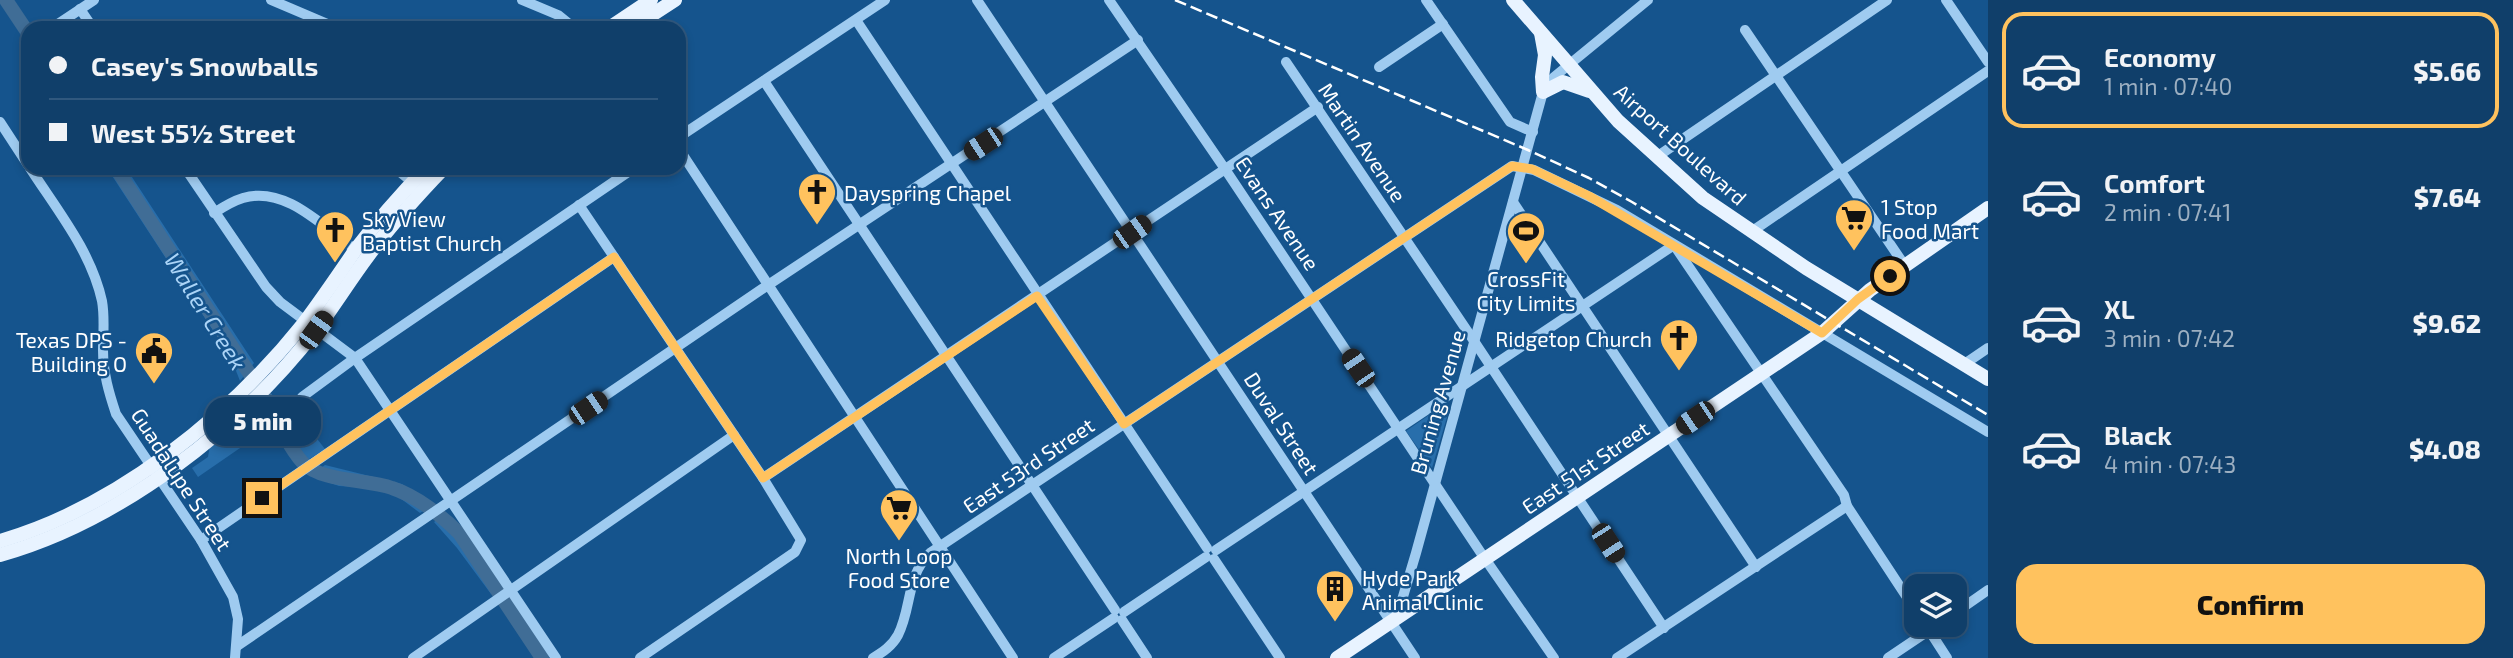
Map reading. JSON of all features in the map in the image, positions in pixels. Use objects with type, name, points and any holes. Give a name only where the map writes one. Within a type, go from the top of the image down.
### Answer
[{"type":"main road","points":[[620,21],[651,0]]},
{"type":"main road","points":[[643,21],[675,0]]},
{"type":"main road","name":"Airport Boulevard","points":[[1513,0],[1618,121],[1703,198],[1751,232],[1988,379]]},
{"type":"main road","points":[[1541,31],[1545,55],[1543,92],[1563,82],[1572,83],[1593,93]]},
{"type":"main road","points":[[310,325],[356,250],[419,175]]},
{"type":"main road","points":[[0,555],[88,519],[154,471],[194,433],[252,390],[438,175]]},
{"type":"main road","name":"East 51st Street","points":[[1337,658],[1822,333],[1858,299],[1988,208]]},
{"type":"main road","points":[[0,541],[34,529],[154,471]]},
{"type":"street","points":[[62,21],[94,0]]},
{"type":"street","points":[[271,0],[320,21]]},
{"type":"street","points":[[522,0],[558,15],[565,21]]},
{"type":"street","points":[[686,132],[885,0]]},
{"type":"street","name":"Duval Street","points":[[978,0],[1415,658]]},
{"type":"street","name":"Evans Avenue","points":[[1108,0],[1138,40],[1554,658]]},
{"type":"street","points":[[1426,0],[1510,122],[1533,132],[1543,92],[1553,77],[1648,0]]},
{"type":"street","points":[[1658,156],[1887,0]]},
{"type":"street","points":[[1946,0],[1988,62]]},
{"type":"street","points":[[80,9],[88,21]]},
{"type":"street","points":[[856,20],[1280,658]]},
{"type":"street","points":[[1379,67],[1443,24]]},
{"type":"street","points":[[1745,30],[1905,266]]},
{"type":"street","points":[[237,646],[767,286],[1138,40]]},
{"type":"street","name":"Martin Avenue","points":[[1286,62],[1664,628]]},
{"type":"street","points":[[1751,232],[1988,71]]},
{"type":"street","points":[[764,81],[1147,658]]},
{"type":"street","points":[[763,478],[1318,107]]},
{"type":"street","name":"Guadalupe Street","points":[[0,122],[21,155]]},
{"type":"street","name":"Bruning Avenue","points":[[1390,621],[1402,600],[1533,132]]},
{"type":"street","points":[[686,160],[1013,658]]},
{"type":"street","name":"East 53rd Street","points":[[873,658],[885,650],[899,634],[917,568],[930,553],[1512,166],[1523,167]]},
{"type":"street","points":[[1523,167],[1589,196],[1674,244],[1988,432]]},
{"type":"street","name":"Guadalupe Street","points":[[34,175],[88,259],[102,303],[104,372],[116,414],[201,540],[233,597],[238,618],[235,658]]},
{"type":"street","points":[[190,175],[266,287],[280,302],[355,358],[451,501],[504,596],[556,658]]},
{"type":"street","points":[[404,175],[412,182]]},
{"type":"street","points":[[302,397],[624,175]]},
{"type":"street","points":[[214,213],[244,197],[272,196],[296,207],[356,250]]},
{"type":"street","points":[[1513,202],[1756,567]]},
{"type":"street","points":[[579,205],[800,536],[801,544],[795,552],[640,658]]},
{"type":"street","points":[[1054,658],[1674,244]]},
{"type":"street","points":[[1674,244],[1844,495],[1847,506],[1904,593]]},
{"type":"street","points":[[201,540],[614,257]]},
{"type":"street","points":[[1964,365],[1988,348]]},
{"type":"street","points":[[413,658],[734,435]]},
{"type":"street","points":[[1617,658],[1847,506]]},
{"type":"street","points":[[1967,605],[1988,590]]},
{"type":"street","points":[[1888,658],[1916,637]]},
{"type":"street","points":[[1935,637],[1947,658]]},
{"type":"shaded area","points":[[112,175],[131,175],[254,363],[240,381],[231,358]]},
{"type":"shaded area","points":[[270,392],[283,409],[293,408],[325,449],[298,466],[269,428],[198,477],[192,468],[208,457],[210,445]]},
{"type":"shaded area","points":[[1445,404],[1450,407],[1432,468],[1406,431]]},
{"type":"shaded area","points":[[325,465],[402,484],[432,506],[420,513],[396,495],[378,488],[339,486],[310,476]]},
{"type":"shaded area","points":[[445,514],[456,521],[501,587],[491,594],[434,522]]},
{"type":"waterway","name":"Waller Creek","points":[[6,0],[21,22]]},
{"type":"waterway","name":"Waller Creek","points":[[121,175],[268,402],[283,434],[303,463],[321,474],[401,491],[444,520],[459,533],[542,658]]},
{"type":"railway","points":[[1175,0],[1589,178],[1988,415]]},
{"type":"place","name":"Dayspring Chapel","points":[[817,226]]},
{"type":"place","name":"1 Stop Food Mart","points":[[1854,252]]},
{"type":"place","name":"Sky View Baptist Church","points":[[335,264]]},
{"type":"place","name":"CrossFit City Limits","points":[[1526,265]]},
{"type":"place","name":"Ridgetop Church","points":[[1679,372]]},
{"type":"place","name":"Texas DPS - Building O","points":[[154,385]]},
{"type":"place","name":"North Loop Food Store","points":[[899,542]]},
{"type":"place","name":"Hyde Park Animal Clinic","points":[[1335,623]]},
{"type":"route","points":[[262,498],[614,257],[763,478],[1037,296],[1124,424],[1512,166],[1532,169],[1616,210],[1822,333],[1858,299],[1890,276]]}]
